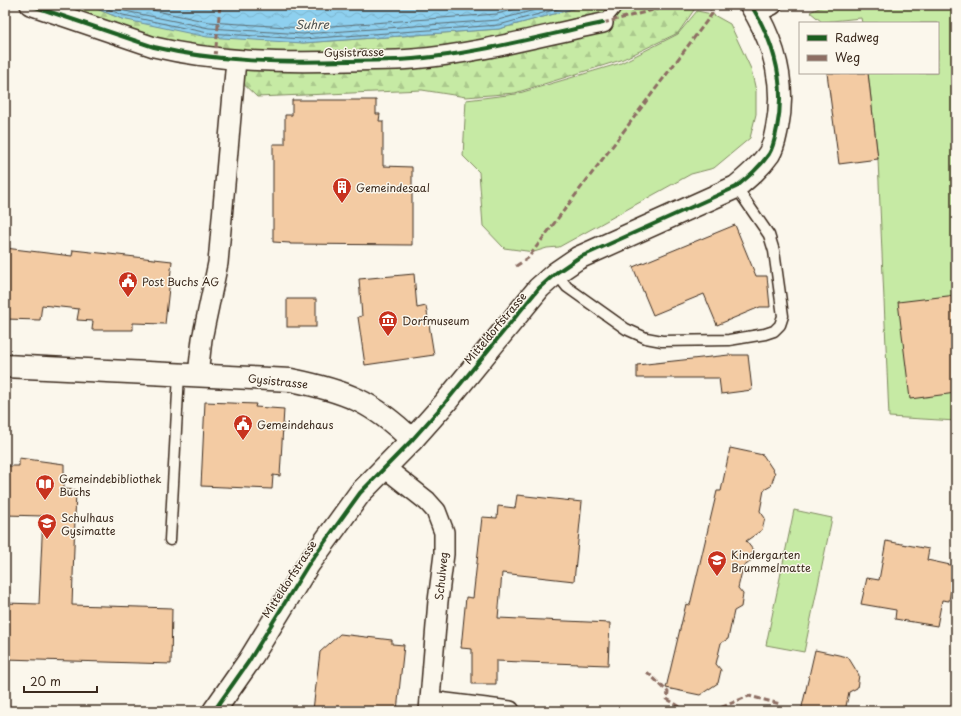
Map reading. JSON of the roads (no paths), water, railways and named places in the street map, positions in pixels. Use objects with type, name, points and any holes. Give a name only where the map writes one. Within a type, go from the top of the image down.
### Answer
[{"type":"main road","name":"Mitteldorfstrasse","points":[[214,711],[245,667],[321,545],[360,493],[412,440],[539,288],[556,273],[578,258],[736,187],[754,172],[769,154],[774,144],[781,94],[778,70],[759,8]]},
{"type":"main road","name":"Gysistrasse","points":[[5,366],[291,380],[330,388],[357,398],[395,423],[412,440]]},
{"type":"street","name":"Gysistrasse","points":[[30,5],[106,32],[173,52],[236,60],[326,62],[413,59],[481,49],[603,23]]},
{"type":"street","points":[[189,374],[202,339],[218,263],[236,60]]},
{"type":"street","name":"Schulweg","points":[[384,467],[427,500],[436,511],[444,532],[444,554],[438,601],[429,706]]},
{"type":"street","points":[[429,706],[510,711]]},
{"type":"lane","points":[[603,23],[618,5]]},
{"type":"lane","points":[[556,273],[567,287],[608,317],[626,329],[646,338],[662,341],[729,340],[774,331],[780,324],[783,316],[774,251],[769,234],[736,187]]},
{"type":"lane","points":[[170,540],[189,374]]},
{"type":"water","name":"Suhre","points":[[87,5],[587,5],[499,29],[303,43],[207,37],[122,19]]},
{"type":"place","name":"Gemeindesaal","points":[[342,204]]},
{"type":"place","name":"Post Buchs AG","points":[[128,298]]},
{"type":"place","name":"Dorfmuseum","points":[[388,337]]},
{"type":"place","name":"Gemeindehaus","points":[[243,441]]},
{"type":"place","name":"Gemeindebibliothek Buchs","points":[[45,501]]},
{"type":"place","name":"Schulhaus Gysimatte","points":[[47,540]]},
{"type":"place","name":"Kindergarten Brummelmatte","points":[[717,577]]}]
